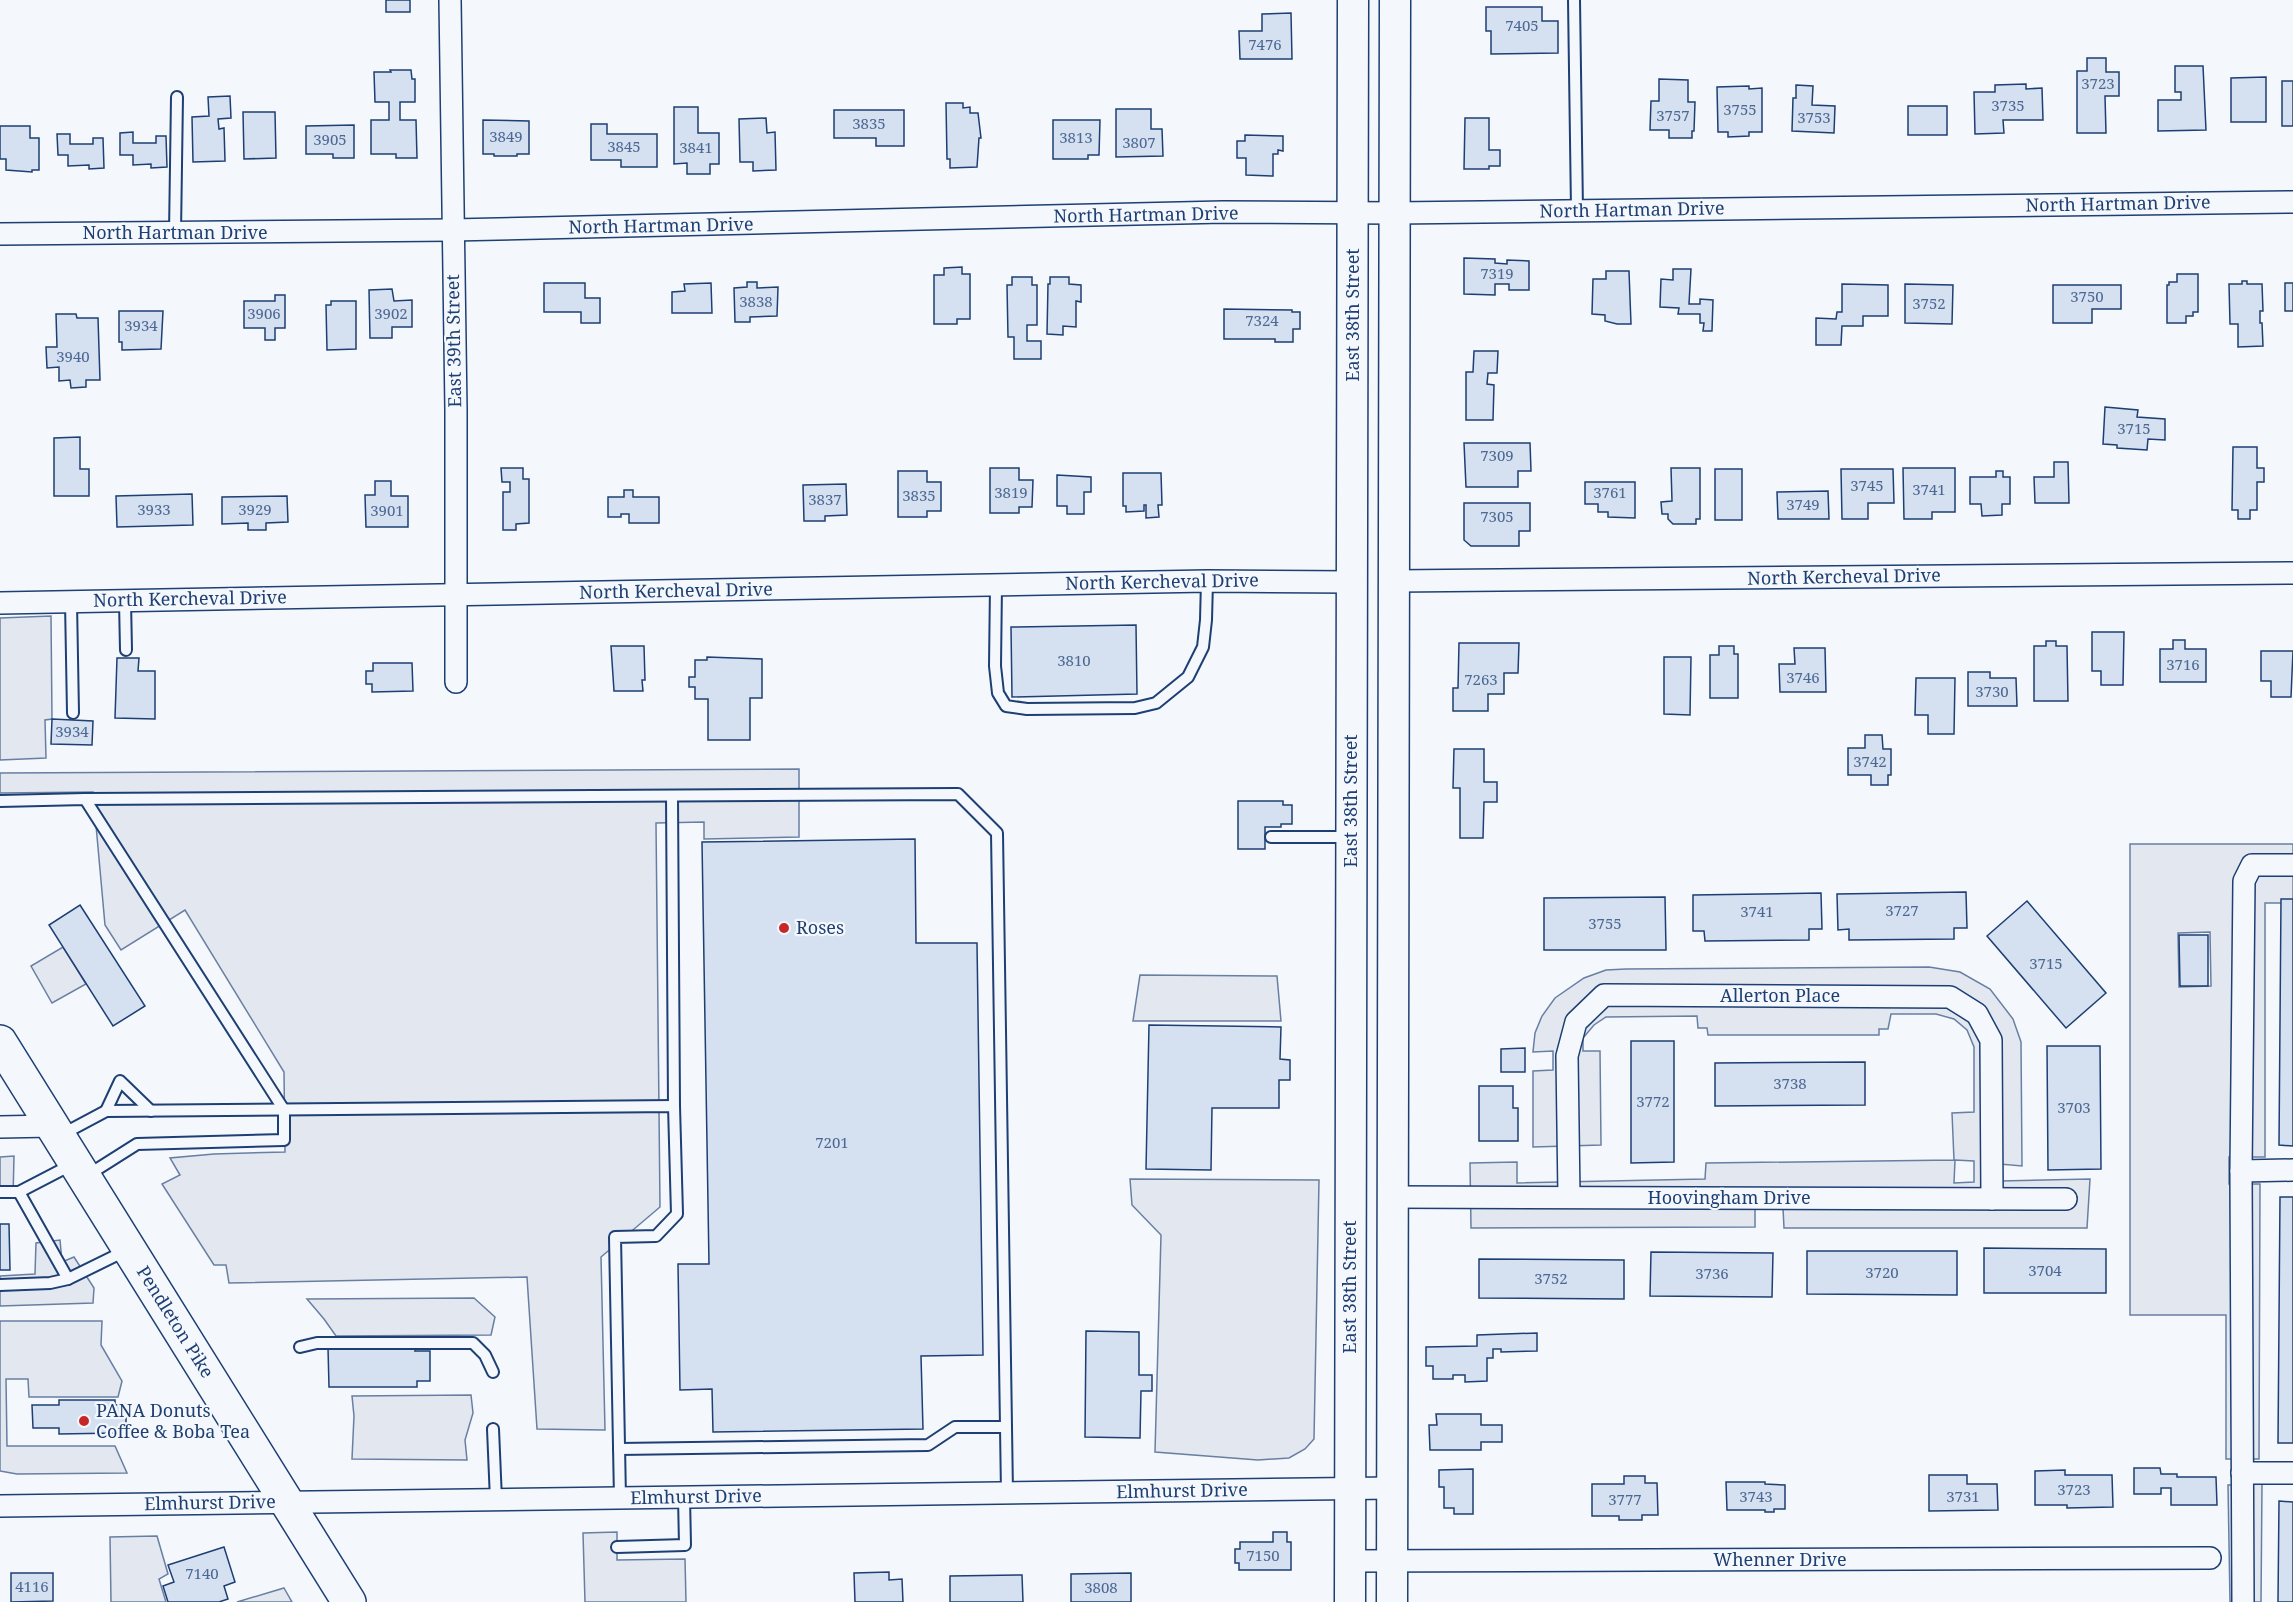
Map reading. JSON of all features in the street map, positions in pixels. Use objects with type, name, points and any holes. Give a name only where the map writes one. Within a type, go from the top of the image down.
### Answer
[{"type":"main road","name":"East 38th Street","points":[[1350,1602],[1353,0]]},
{"type":"main road","points":[[1392,1602],[1395,0]]},
{"type":"main road","name":"Pendleton Pike","points":[[0,1042],[349,1602]]},
{"type":"street","name":"East 39th Street","points":[[450,0],[456,682]]},
{"type":"street","name":"North Hartman Drive","points":[[0,234],[452,230],[1223,212],[1395,213],[2293,202]]},
{"type":"street","name":"North Kercheval Drive","points":[[1395,581],[2293,573]]},
{"type":"street","name":"North Kercheval Drive","points":[[0,603],[1207,581],[1352,582]]},
{"type":"street","points":[[2243,1602],[2241,1171],[2244,881],[2253,865],[2293,865]]},
{"type":"street","name":"Allerton Place","points":[[1569,1197],[1567,1056],[1576,1022],[1604,996],[1950,997],[1977,1014],[1991,1040],[1992,1199]]},
{"type":"street","points":[[0,1127],[68,1151]]},
{"type":"street","points":[[2241,1171],[2293,1170]]},
{"type":"street","name":"Hoovingham Drive","points":[[1392,1197],[2066,1199]]},
{"type":"street","points":[[2242,1473],[2293,1473]]},
{"type":"street","name":"Elmhurst Drive","points":[[0,1506],[1392,1488]]},
{"type":"street","name":"Whenner Drive","points":[[1350,1561],[2210,1558]]},
{"type":"lane","points":[[1574,0],[1577,210]]},
{"type":"lane","points":[[175,233],[177,97]]},
{"type":"lane","points":[[996,585],[995,666],[998,693],[1006,706],[1027,709],[1135,708],[1156,703],[1188,677],[1203,647],[1207,581]]},
{"type":"lane","points":[[125,601],[126,650]]},
{"type":"lane","points":[[71,602],[73,713]]},
{"type":"lane","points":[[0,801],[958,794],[997,833],[1007,1493]]},
{"type":"lane","points":[[620,1498],[615,1237],[656,1236],[677,1214],[672,796]]},
{"type":"lane","points":[[68,1151],[137,1144],[284,1140],[284,1110],[86,799]]},
{"type":"lane","points":[[1271,837],[1351,837]]},
{"type":"lane","points":[[0,1192],[19,1192],[68,1151],[106,1111],[120,1081],[151,1111]]},
{"type":"lane","points":[[106,1111],[674,1106]]},
{"type":"lane","points":[[19,1192],[68,1279]]},
{"type":"lane","points":[[0,1285],[50,1283],[68,1279],[129,1249]]},
{"type":"lane","points":[[300,1347],[317,1343],[473,1343],[485,1355],[493,1372]]},
{"type":"lane","points":[[619,1449],[928,1445],[955,1427],[1006,1427]]},
{"type":"lane","points":[[493,1429],[496,1500]]},
{"type":"lane","points":[[617,1547],[685,1545],[684,1497]]},
{"type":"shaded area","points":[[51,616],[52,719],[45,720],[46,758],[0,760],[0,618]]},
{"type":"shaded area","points":[[799,769],[799,837],[704,839],[704,822],[656,823],[660,1207],[601,1257],[605,1430],[537,1429],[527,1277],[229,1283],[226,1265],[214,1265],[162,1184],[180,1175],[170,1158],[285,1152],[284,1072],[185,910],[121,950],[105,925],[93,792],[0,793],[0,773]]},
{"type":"shaded area","points":[[2130,844],[2293,844],[2293,903],[2265,903],[2265,1157],[2229,1157],[2229,1184],[2260,1184],[2259,1459],[2226,1459],[2226,1315],[2130,1315]],"holes":[[[2210,932],[2211,986],[2179,987],[2178,933]]]},
{"type":"shaded area","points":[[63,947],[86,984],[52,1003],[31,966]]},
{"type":"shaded area","points":[[1929,967],[1960,972],[1990,989],[2013,1019],[2021,1042],[2022,1166],[2000,1164],[2000,1181],[2090,1179],[2087,1228],[1784,1228],[1783,1208],[1755,1208],[1755,1227],[1471,1228],[1470,1163],[1517,1162],[1517,1183],[1705,1179],[1706,1163],[1954,1160],[1952,1113],[1974,1112],[1974,1047],[1967,1030],[1954,1019],[1936,1014],[1891,1014],[1888,1029],[1879,1029],[1879,1035],[1708,1035],[1707,1028],[1698,1028],[1697,1016],[1606,1017],[1594,1025],[1583,1038],[1583,1051],[1600,1051],[1601,1145],[1533,1147],[1533,1071],[1553,1070],[1553,1051],[1533,1052],[1535,1033],[1542,1016],[1555,998],[1584,978],[1606,970]],"holes":[[[1955,1160],[1974,1161],[1974,1182],[1954,1183]]]},
{"type":"shaded area","points":[[1140,975],[1277,976],[1281,1021],[1133,1021]]},
{"type":"shaded area","points":[[14,1156],[13,1198],[0,1198],[0,1157]]},
{"type":"shaded area","points":[[1130,1179],[1319,1180],[1314,1439],[1305,1449],[1289,1458],[1258,1460],[1155,1452],[1161,1235],[1132,1205]]},
{"type":"shaded area","points":[[60,1240],[62,1262],[74,1257],[94,1288],[93,1303],[0,1306],[0,1276],[35,1274],[36,1243]]},
{"type":"shaded area","points":[[474,1298],[495,1317],[491,1335],[336,1336],[307,1299]]},
{"type":"shaded area","points":[[0,1321],[102,1321],[101,1345],[122,1381],[118,1397],[29,1397],[28,1379],[6,1379],[7,1446],[115,1446],[127,1473],[17,1474],[0,1471]]},
{"type":"shaded area","points":[[471,1395],[473,1413],[465,1440],[467,1460],[352,1459],[354,1416],[352,1396]]},
{"type":"shaded area","points":[[2262,1484],[2261,1602],[2230,1602],[2228,1485]]},
{"type":"shaded area","points":[[617,1532],[617,1560],[685,1559],[686,1602],[585,1602],[583,1533]]},
{"type":"shaded area","points":[[157,1536],[168,1574],[159,1579],[166,1602],[111,1602],[110,1537]]},
{"type":"shaded area","points":[[284,1588],[292,1602],[237,1602]]},
{"type":"building","points":[[386,0],[410,0],[410,12],[386,12]]},
{"type":"building","points":[[1486,7],[1542,7],[1542,21],[1558,21],[1558,53],[1491,54],[1491,31],[1486,31]]},
{"type":"building","points":[[1291,13],[1292,59],[1240,59],[1239,31],[1262,31],[1262,14]]},
{"type":"building","points":[[2087,58],[2106,58],[2106,72],[2119,72],[2119,96],[2105,96],[2106,133],[2077,133],[2077,71],[2087,71]]},
{"type":"building","points":[[2175,66],[2203,66],[2206,130],[2158,131],[2158,100],[2181,100],[2181,92],[2175,92]]},
{"type":"building","points":[[390,70],[411,70],[412,79],[415,79],[415,102],[400,102],[400,120],[416,120],[417,158],[396,158],[396,154],[371,154],[371,120],[389,120],[389,102],[375,102],[374,72],[391,72]]},
{"type":"building","points":[[2266,77],[2266,122],[2231,122],[2231,78]]},
{"type":"building","points":[[1659,79],[1688,80],[1688,102],[1695,102],[1692,138],[1669,138],[1669,130],[1650,130],[1651,101],[1659,101]]},
{"type":"building","points":[[2282,81],[2293,81],[2293,126],[2282,126]]},
{"type":"building","points":[[2026,84],[2026,89],[2042,88],[2043,120],[2003,120],[2004,133],[1975,134],[1974,92],[1995,92],[1995,85]]},
{"type":"building","points":[[1796,85],[1813,86],[1812,105],[1835,106],[1834,133],[1792,131],[1793,98],[1796,98]]},
{"type":"building","points":[[1749,86],[1749,89],[1762,88],[1762,132],[1749,132],[1749,136],[1728,137],[1728,132],[1718,132],[1717,87]]},
{"type":"building","points":[[230,96],[231,118],[218,119],[219,129],[224,128],[225,161],[193,162],[192,117],[209,116],[208,97]]},
{"type":"building","points":[[946,103],[963,103],[963,108],[970,107],[970,113],[978,113],[981,138],[979,138],[977,167],[950,168],[950,159],[947,159]]},
{"type":"building","points":[[1908,106],[1947,106],[1947,135],[1908,135]]},
{"type":"building","points":[[674,107],[698,107],[698,133],[719,133],[719,164],[710,164],[710,174],[687,174],[687,163],[674,164]]},
{"type":"building","points":[[1116,109],[1151,109],[1151,129],[1162,129],[1163,156],[1116,157]]},
{"type":"building","points":[[834,110],[904,110],[904,146],[876,146],[876,138],[834,138]]},
{"type":"building","points":[[243,112],[275,112],[276,158],[244,159]]},
{"type":"building","points":[[766,118],[767,133],[775,132],[776,170],[753,171],[753,162],[740,162],[739,119]]},
{"type":"building","points":[[1465,118],[1489,118],[1489,150],[1500,150],[1500,166],[1489,166],[1489,169],[1464,169]]},
{"type":"building","points":[[483,120],[529,121],[529,154],[494,156],[494,154],[483,154]]},
{"type":"building","points":[[1053,120],[1100,120],[1099,155],[1088,155],[1088,159],[1053,159]]},
{"type":"building","points":[[591,124],[607,124],[607,134],[657,134],[657,167],[621,167],[621,160],[591,160]]},
{"type":"building","points":[[354,125],[354,158],[333,158],[333,154],[306,154],[306,126]]},
{"type":"building","points":[[0,126],[30,126],[30,138],[39,138],[39,170],[32,170],[32,172],[6,170],[6,159],[0,159]]},
{"type":"building","points":[[133,132],[133,143],[156,143],[156,136],[166,136],[167,167],[151,168],[151,164],[133,165],[133,155],[120,155],[120,133]]},
{"type":"building","points":[[57,134],[70,134],[70,144],[93,144],[93,138],[103,138],[104,168],[89,169],[89,165],[68,166],[68,155],[58,155]]},
{"type":"building","points":[[1245,135],[1283,136],[1283,151],[1278,150],[1278,154],[1273,154],[1273,176],[1246,175],[1246,158],[1237,158],[1237,141],[1245,141]]},
{"type":"building","points":[[1464,258],[1495,259],[1495,263],[1507,264],[1507,260],[1529,261],[1529,290],[1509,290],[1509,284],[1495,284],[1495,295],[1464,294]]},
{"type":"building","points":[[962,267],[962,274],[970,274],[970,319],[957,319],[957,324],[934,324],[934,275],[944,275],[944,268]]},
{"type":"building","points":[[1673,269],[1691,269],[1689,304],[1700,304],[1700,299],[1713,300],[1712,331],[1703,331],[1704,323],[1700,323],[1700,314],[1678,314],[1679,308],[1660,307],[1661,279],[1673,280]]},
{"type":"building","points":[[1606,271],[1629,271],[1631,324],[1605,321],[1605,315],[1592,314],[1593,279],[1606,279]]},
{"type":"building","points":[[2177,274],[2198,274],[2198,312],[2193,312],[2193,316],[2186,316],[2186,323],[2167,323],[2167,285],[2169,282],[2177,282]]},
{"type":"building","points":[[1012,277],[1032,277],[1032,285],[1037,285],[1037,325],[1027,325],[1027,341],[1041,341],[1041,359],[1014,359],[1014,337],[1008,337],[1007,285],[1012,285]]},
{"type":"building","points":[[1050,277],[1069,277],[1069,284],[1081,285],[1081,302],[1076,301],[1076,327],[1063,326],[1063,335],[1047,334]]},
{"type":"building","points":[[2242,281],[2247,281],[2247,284],[2262,284],[2263,311],[2260,311],[2260,323],[2262,323],[2263,346],[2238,347],[2238,324],[2230,324],[2229,284],[2242,284]]},
{"type":"building","points":[[747,282],[757,282],[757,288],[778,287],[777,316],[750,317],[750,322],[735,322],[734,288],[747,287]]},
{"type":"building","points":[[544,283],[585,283],[585,298],[600,298],[600,323],[581,323],[581,312],[544,312]]},
{"type":"building","points":[[711,283],[712,313],[672,313],[672,292],[685,291],[684,284]]},
{"type":"building","points":[[2285,283],[2293,283],[2293,311],[2285,311]]},
{"type":"building","points":[[1842,284],[1888,285],[1888,316],[1863,316],[1863,326],[1842,326],[1841,345],[1816,345],[1816,318],[1836,319],[1837,312],[1842,312]]},
{"type":"building","points":[[1905,284],[1953,285],[1952,324],[1905,323]]},
{"type":"building","points":[[2053,285],[2121,285],[2121,309],[2092,309],[2092,323],[2053,323]]},
{"type":"building","points":[[392,289],[394,301],[412,300],[412,327],[392,327],[392,338],[370,338],[369,290]]},
{"type":"building","points":[[275,295],[285,295],[285,328],[275,328],[275,340],[265,340],[265,328],[244,328],[244,301],[275,301]]},
{"type":"building","points":[[331,301],[356,301],[356,349],[327,350],[326,305],[331,305]]},
{"type":"building","points":[[1224,309],[1300,312],[1300,329],[1293,329],[1293,342],[1275,342],[1275,339],[1224,339]]},
{"type":"building","points":[[119,311],[163,311],[161,349],[122,350],[122,342],[119,342]]},
{"type":"building","points":[[56,314],[76,314],[77,318],[98,318],[100,380],[86,380],[86,387],[71,388],[70,380],[59,381],[59,367],[47,368],[46,347],[57,347]]},
{"type":"building","points":[[1474,351],[1498,351],[1497,373],[1488,373],[1487,384],[1494,385],[1493,420],[1466,420],[1466,372],[1473,372]]},
{"type":"building","points":[[2105,407],[2138,410],[2137,417],[2165,419],[2165,440],[2148,439],[2147,450],[2117,448],[2117,445],[2103,444]]},
{"type":"building","points":[[80,437],[80,469],[89,469],[89,496],[54,496],[54,438]]},
{"type":"building","points":[[1464,443],[1530,443],[1531,471],[1518,471],[1518,487],[1466,487]]},
{"type":"building","points":[[2233,447],[2257,447],[2257,468],[2264,468],[2264,482],[2257,482],[2257,510],[2250,510],[2250,519],[2238,519],[2238,510],[2232,510]]},
{"type":"building","points":[[2054,462],[2068,462],[2069,503],[2035,503],[2034,477],[2054,477]]},
{"type":"building","points":[[501,468],[523,468],[523,479],[529,479],[529,523],[516,524],[516,530],[503,530],[503,492],[510,492],[510,482],[502,482]]},
{"type":"building","points":[[990,468],[1019,468],[1019,480],[1033,480],[1032,507],[1019,507],[1019,513],[990,513]]},
{"type":"building","points":[[1671,468],[1700,468],[1700,519],[1696,519],[1696,524],[1673,524],[1668,519],[1668,514],[1662,514],[1661,502],[1672,501]]},
{"type":"building","points":[[1903,468],[1955,468],[1955,512],[1932,512],[1932,519],[1904,519]]},
{"type":"building","points":[[1715,469],[1742,469],[1742,520],[1715,520]]},
{"type":"building","points":[[1841,469],[1893,469],[1894,503],[1868,503],[1868,519],[1842,519]]},
{"type":"building","points":[[898,471],[927,471],[927,482],[941,482],[941,511],[927,511],[927,517],[898,517]]},
{"type":"building","points":[[1996,471],[2003,471],[2003,477],[2010,477],[2010,504],[2002,504],[2002,515],[1982,516],[1981,504],[1970,504],[1970,477],[1996,477]]},
{"type":"building","points":[[1123,473],[1161,473],[1162,505],[1158,505],[1159,517],[1146,518],[1146,505],[1144,505],[1144,511],[1126,512],[1126,506],[1123,506]]},
{"type":"building","points":[[1057,475],[1091,477],[1091,492],[1084,492],[1084,514],[1067,514],[1067,506],[1057,506]]},
{"type":"building","points":[[375,481],[391,481],[391,496],[408,496],[408,527],[366,527],[365,495],[375,495]]},
{"type":"building","points":[[1585,482],[1635,482],[1635,518],[1608,517],[1608,512],[1598,512],[1598,504],[1585,504]]},
{"type":"building","points":[[846,484],[847,515],[825,516],[825,521],[804,521],[803,485]]},
{"type":"building","points":[[624,490],[633,490],[633,497],[659,497],[659,523],[629,523],[629,514],[621,514],[621,517],[608,517],[608,497],[624,497]]},
{"type":"building","points":[[1828,491],[1829,519],[1778,519],[1777,492]]},
{"type":"building","points":[[192,494],[193,525],[117,527],[116,496]]},
{"type":"building","points":[[287,496],[288,522],[266,523],[266,530],[248,530],[248,523],[222,524],[222,497]]},
{"type":"building","points":[[1464,503],[1530,503],[1530,531],[1519,531],[1519,546],[1471,546],[1464,540]]},
{"type":"building","points":[[1136,625],[1137,694],[1012,697],[1011,627]]},
{"type":"building","points":[[2092,632],[2124,632],[2123,685],[2101,685],[2101,671],[2092,671]]},
{"type":"building","points":[[2173,640],[2185,640],[2185,649],[2206,649],[2206,682],[2160,682],[2160,649],[2173,649]]},
{"type":"building","points":[[2046,641],[2056,641],[2056,646],[2067,646],[2068,701],[2034,701],[2034,646],[2046,646]]},
{"type":"building","points":[[1459,643],[1519,643],[1518,673],[1504,673],[1504,694],[1488,694],[1488,711],[1453,711],[1453,688],[1458,688]]},
{"type":"building","points":[[611,646],[644,646],[643,691],[614,691]]},
{"type":"building","points":[[1719,646],[1734,646],[1734,654],[1738,654],[1738,698],[1710,698],[1710,655],[1719,655]]},
{"type":"building","points":[[1794,648],[1825,648],[1826,692],[1780,692],[1779,664],[1795,664]]},
{"type":"building","points":[[2261,651],[2293,651],[2291,697],[2271,697],[2271,681],[2261,681]]},
{"type":"building","points":[[707,657],[762,659],[762,698],[750,698],[750,740],[708,740],[708,699],[695,699],[695,687],[689,687],[689,677],[695,677],[695,660],[707,660]]},
{"type":"building","points":[[1664,657],[1691,657],[1690,715],[1664,714]]},
{"type":"building","points":[[117,658],[139,658],[138,671],[155,671],[155,719],[115,718]]},
{"type":"building","points":[[373,663],[412,663],[413,691],[372,692],[372,684],[366,684],[366,671],[373,671]]},
{"type":"building","points":[[1968,672],[1990,672],[1990,678],[2016,678],[2017,706],[1968,706]]},
{"type":"building","points":[[1916,678],[1955,678],[1954,734],[1928,734],[1928,715],[1915,715]]},
{"type":"building","points":[[52,719],[93,721],[92,745],[51,744]]},
{"type":"building","points":[[1865,735],[1882,735],[1883,749],[1891,749],[1891,775],[1888,775],[1888,785],[1871,785],[1871,775],[1848,775],[1848,748],[1865,748]]},
{"type":"building","points":[[1454,749],[1484,749],[1484,782],[1497,782],[1497,802],[1484,802],[1483,838],[1460,838],[1460,788],[1453,788]]},
{"type":"building","points":[[1238,801],[1283,801],[1283,805],[1292,805],[1292,824],[1265,827],[1265,849],[1238,849]]},
{"type":"building","points":[[915,839],[916,943],[977,943],[983,1355],[921,1356],[923,1429],[713,1432],[712,1389],[680,1390],[678,1264],[709,1264],[702,842]]},
{"type":"building","points":[[1966,892],[1967,928],[1954,928],[1954,939],[1849,940],[1849,929],[1838,930],[1837,894]]},
{"type":"building","points":[[1821,893],[1822,929],[1809,929],[1809,940],[1705,941],[1704,931],[1693,931],[1693,895]]},
{"type":"building","points":[[1665,897],[1666,950],[1544,950],[1544,898]]},
{"type":"building","points":[[2281,899],[2293,899],[2293,1146],[2279,1145]]},
{"type":"building","points":[[2027,901],[2106,993],[2066,1028],[1987,936]]},
{"type":"building","points":[[80,905],[145,1006],[113,1026],[49,925]]},
{"type":"building","points":[[2179,935],[2208,935],[2208,986],[2180,986]]},
{"type":"building","points":[[1149,1025],[1281,1027],[1280,1059],[1290,1060],[1290,1080],[1279,1080],[1279,1108],[1212,1108],[1211,1170],[1146,1169]]},
{"type":"building","points":[[1631,1041],[1674,1041],[1674,1162],[1631,1163]]},
{"type":"building","points":[[2047,1046],[2100,1046],[2101,1169],[2048,1170]]},
{"type":"building","points":[[1525,1048],[1525,1072],[1501,1072],[1501,1049]]},
{"type":"building","points":[[1865,1062],[1865,1105],[1715,1106],[1715,1063]]},
{"type":"building","points":[[1479,1086],[1513,1086],[1513,1108],[1518,1108],[1518,1141],[1479,1141]]},
{"type":"building","points":[[2280,1197],[2293,1197],[2293,1443],[2278,1443]]},
{"type":"building","points":[[0,1224],[9,1224],[10,1270],[0,1270]]},
{"type":"building","points":[[1984,1248],[2106,1249],[2106,1293],[1984,1293]]},
{"type":"building","points":[[1807,1251],[1957,1251],[1957,1295],[1807,1294]]},
{"type":"building","points":[[1651,1252],[1773,1253],[1772,1297],[1650,1296]]},
{"type":"building","points":[[1479,1259],[1624,1260],[1624,1299],[1479,1298]]},
{"type":"building","points":[[1086,1331],[1139,1332],[1139,1375],[1152,1375],[1152,1391],[1141,1391],[1140,1438],[1085,1437]]},
{"type":"building","points":[[1537,1333],[1537,1351],[1501,1352],[1501,1349],[1493,1349],[1493,1358],[1487,1358],[1487,1381],[1465,1382],[1465,1375],[1453,1375],[1453,1379],[1433,1379],[1433,1366],[1426,1366],[1426,1347],[1477,1346],[1477,1335]]},
{"type":"building","points":[[417,1347],[415,1351],[430,1351],[430,1381],[417,1381],[417,1387],[329,1387],[328,1348]]},
{"type":"building","points":[[59,1400],[115,1400],[115,1405],[126,1404],[126,1427],[117,1427],[117,1433],[59,1434],[59,1428],[33,1428],[32,1405],[59,1405]]},
{"type":"building","points":[[1436,1414],[1481,1414],[1481,1425],[1502,1425],[1502,1442],[1481,1442],[1481,1450],[1430,1450],[1429,1425],[1437,1425]]},
{"type":"building","points":[[2134,1468],[2160,1468],[2161,1474],[2177,1474],[2177,1477],[2216,1477],[2217,1505],[2171,1505],[2171,1488],[2161,1488],[2161,1494],[2134,1494]]},
{"type":"building","points":[[1473,1469],[1473,1514],[1454,1514],[1454,1508],[1444,1508],[1444,1487],[1439,1487],[1439,1470]]},
{"type":"building","points":[[2065,1470],[2065,1475],[2112,1475],[2113,1507],[2067,1508],[2067,1505],[2035,1505],[2035,1471]]},
{"type":"building","points":[[1929,1475],[1967,1475],[1967,1484],[1997,1484],[1998,1510],[1929,1511]]},
{"type":"building","points":[[1624,1476],[1645,1476],[1645,1483],[1657,1483],[1658,1515],[1642,1515],[1642,1520],[1619,1520],[1619,1516],[1592,1516],[1592,1484],[1624,1484]]},
{"type":"building","points":[[1726,1482],[1765,1482],[1765,1484],[1785,1485],[1785,1509],[1774,1509],[1774,1512],[1727,1510]]},
{"type":"building","points":[[2279,1501],[2293,1502],[2293,1602],[2278,1602]]},
{"type":"building","points":[[1273,1532],[1287,1532],[1287,1542],[1291,1542],[1291,1570],[1239,1570],[1239,1563],[1235,1563],[1235,1549],[1240,1549],[1240,1542],[1273,1542]]},
{"type":"building","points":[[224,1547],[235,1582],[224,1586],[228,1599],[219,1602],[168,1602],[163,1586],[174,1582],[168,1565]]},
{"type":"building","points":[[889,1572],[889,1580],[902,1579],[903,1602],[855,1602],[854,1573]]},
{"type":"building","points":[[11,1573],[53,1573],[53,1601],[11,1602]]},
{"type":"building","points":[[1131,1573],[1131,1602],[1071,1602],[1071,1574]]},
{"type":"building","points":[[1022,1575],[1023,1602],[950,1602],[950,1576]]},
{"type":"place","name":"Roses","points":[[784,928]]},
{"type":"place","name":"PANA Donuts Coffee & Boba Tea","points":[[84,1421]]}]
